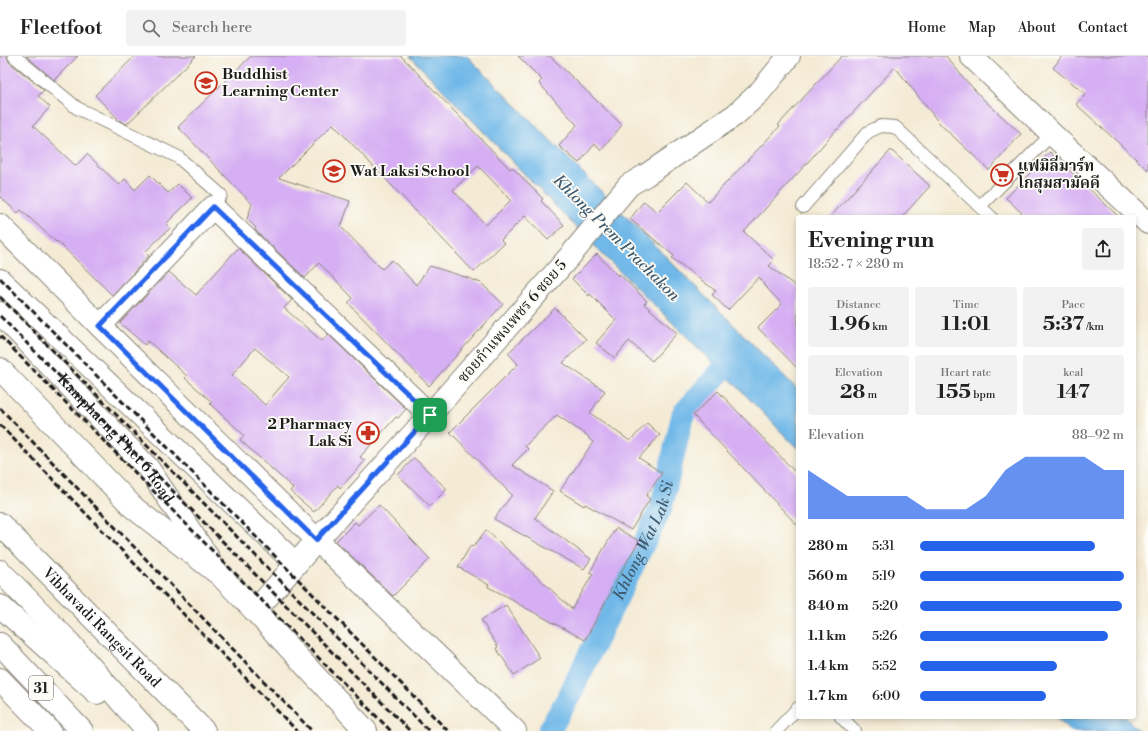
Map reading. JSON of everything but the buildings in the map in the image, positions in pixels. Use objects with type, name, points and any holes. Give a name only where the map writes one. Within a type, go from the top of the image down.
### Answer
[{"type":"main road","name":"ซอยกำแพงเพชร 6 ซอย 5","points":[[255,612],[316,540],[430,415],[570,256],[629,185],[646,176],[735,115],[759,93],[789,56]]},
{"type":"main road","points":[[971,56],[1148,223]]},
{"type":"main road","points":[[100,326],[213,207],[430,415]]},
{"type":"main road","points":[[0,225],[316,540],[511,728]]},
{"type":"main road","points":[[0,280],[296,564]]},
{"type":"main road","name":"Kamphaeng Phet 6 Road","points":[[0,313],[148,468],[220,575]]},
{"type":"main road","name":"Kamphaeng Phet 6 Road","points":[[0,369],[134,508],[220,575],[366,731]]},
{"type":"main road","name":"Vibhavadi Rangsit Road","points":[[0,524],[204,731]]},
{"type":"main road","points":[[0,571],[66,639],[147,731]]},
{"type":"main road","points":[[0,606],[140,731]]},
{"type":"main road","name":"31","points":[[0,644],[82,731]]},
{"type":"main road","name":"31","points":[[0,679],[50,731]]},
{"type":"lane","points":[[14,56],[77,108],[178,157],[221,195],[213,207]]},
{"type":"lane","points":[[803,207],[868,132],[881,126],[895,127],[989,215]]},
{"type":"lane","points":[[980,206],[1052,134]]},
{"type":"lane","points":[[776,731],[796,710]]},
{"type":"lane","points":[[843,719],[855,731]]},
{"type":"water","name":"Khlong Prem Prachakon","points":[[410,56],[467,56],[796,388],[796,447],[729,378],[600,252]]},
{"type":"water","points":[[1059,719],[1127,719],[1139,731],[1070,731]]},
{"type":"waterway","name":"Khlong Wat Lak Si","points":[[549,731],[569,696],[661,508],[683,414],[735,355]]},
{"type":"railway","points":[[0,278],[448,731]]},
{"type":"railway","points":[[0,297],[429,731]]},
{"type":"railway","points":[[0,316],[410,731]]},
{"type":"railway","points":[[0,336],[391,731]]},
{"type":"railway","points":[[0,408],[312,731]]},
{"type":"railway","points":[[0,425],[297,731]]},
{"type":"place","name":"Buddhist Learning Center","points":[[206,83]]},
{"type":"place","name":"Wat Laksi School","points":[[334,171]]},
{"type":"place","name":"แฟมิลี่มาร์ท โกสุมสามัคคี","points":[[1002,175]]},
{"type":"place","name":"2 Pharmacy Lak Si","points":[[368,433]]},
{"type":"route","points":[[213,207],[430,415],[316,540],[100,326],[213,207]]}]
